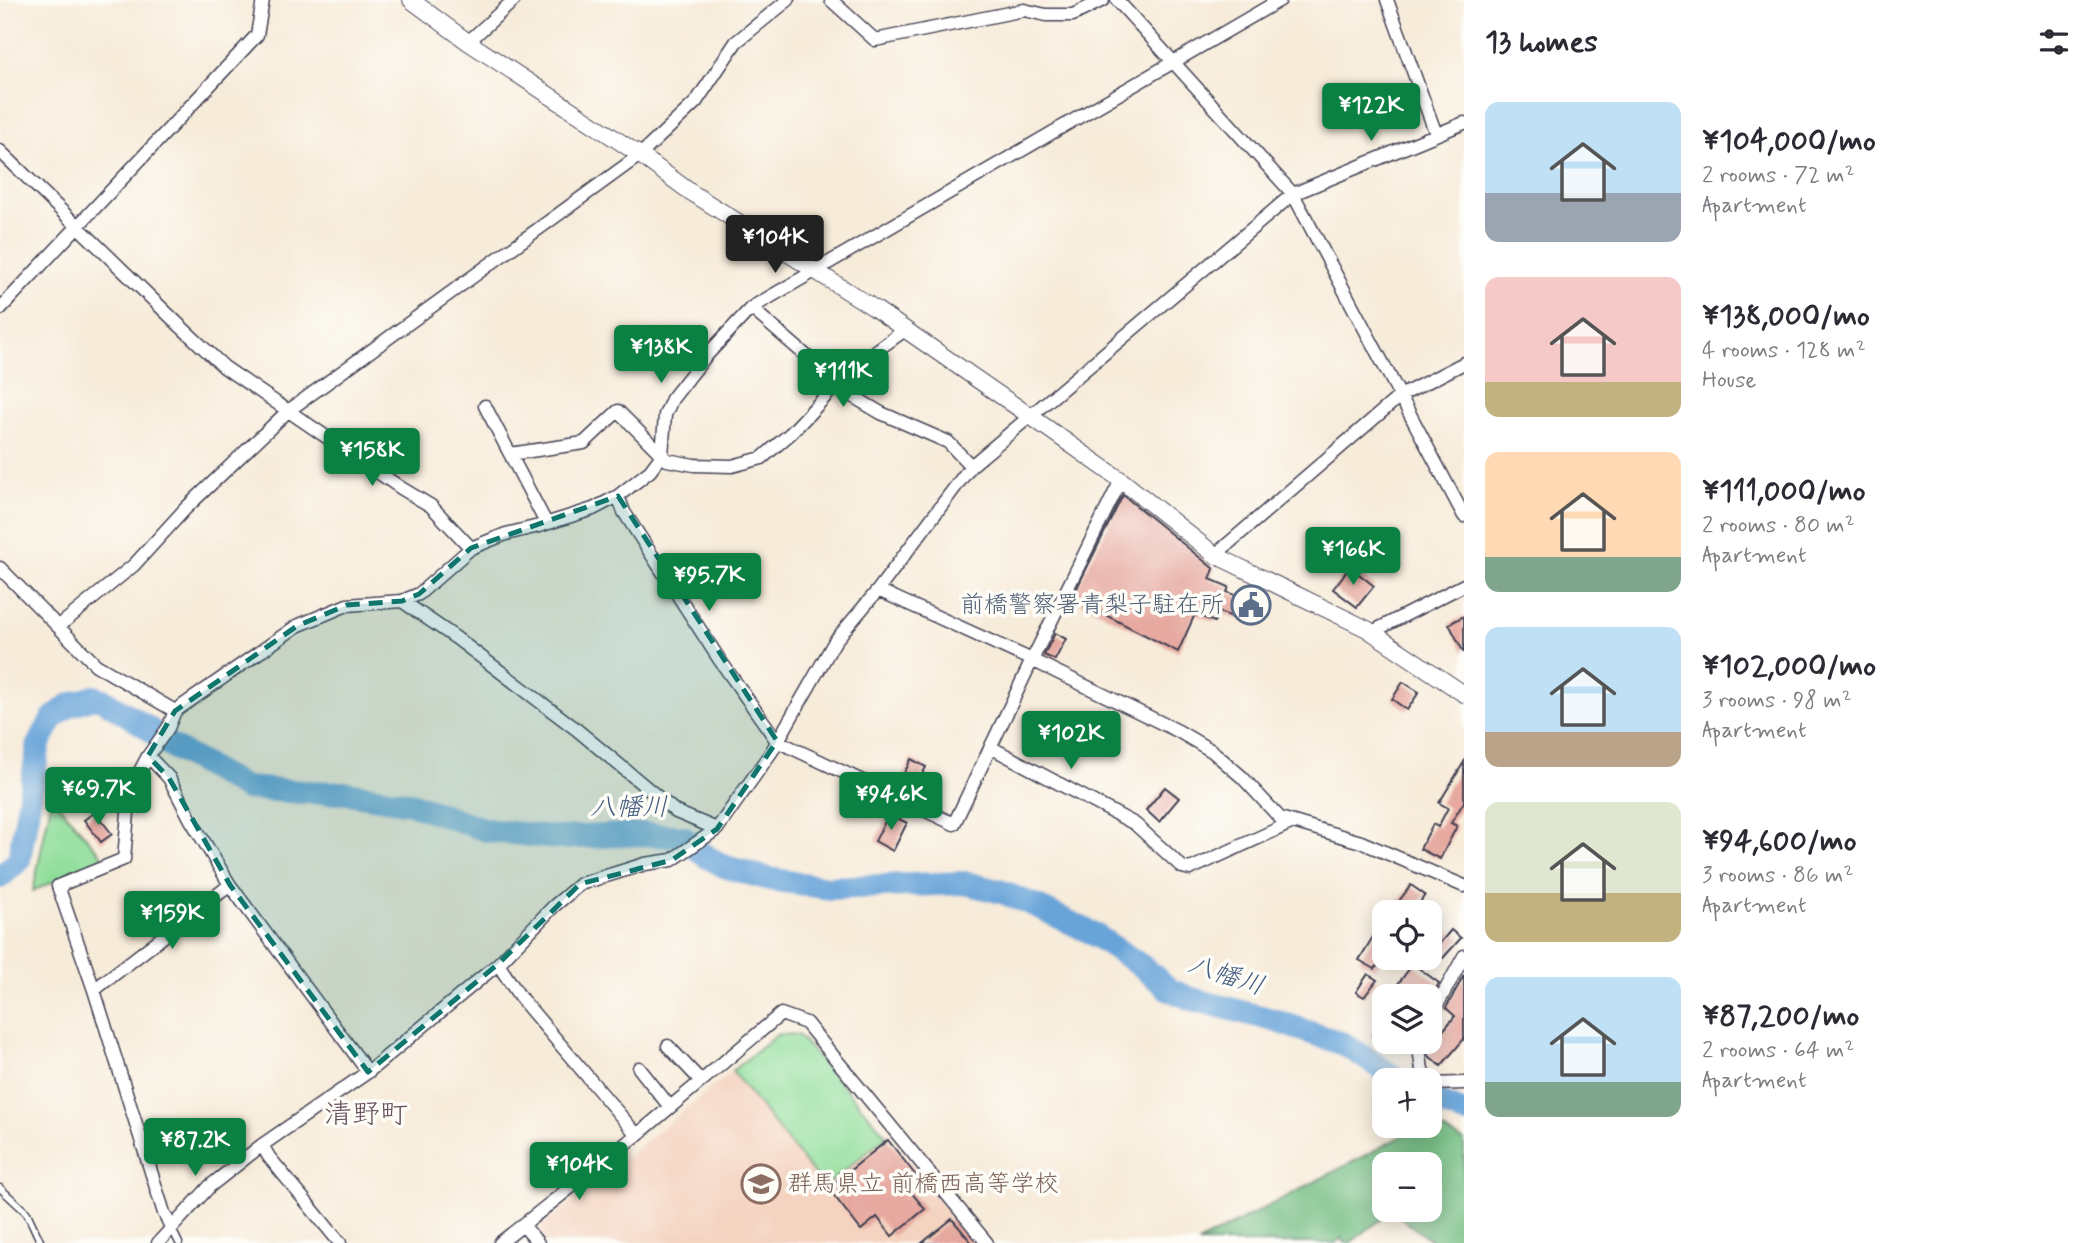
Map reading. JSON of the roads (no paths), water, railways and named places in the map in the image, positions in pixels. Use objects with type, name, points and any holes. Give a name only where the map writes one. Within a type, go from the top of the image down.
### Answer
[{"type":"street","points":[[0,309],[257,35],[263,0]]},
{"type":"street","points":[[411,0],[468,42],[640,155],[689,191],[905,330],[1030,416],[1121,480],[1215,555],[1372,632],[1464,694]]},
{"type":"street","points":[[468,42],[514,0]]},
{"type":"street","points":[[60,626],[134,565],[186,508],[288,411],[640,155],[696,102],[736,42],[788,0]]},
{"type":"street","points":[[831,0],[875,40],[1024,10],[1046,15],[1073,15],[1103,0]]},
{"type":"street","points":[[1117,0],[1293,194],[1464,516]]},
{"type":"street","points":[[171,1227],[164,1213],[94,990],[58,886],[124,859],[130,790],[168,728],[175,711],[297,626],[347,605],[401,601],[419,594],[471,548],[506,534],[593,509],[618,496],[650,471],[662,455],[665,415],[672,399],[705,357],[751,308],[1280,0]]},
{"type":"street","points":[[1387,0],[1436,134]]},
{"type":"street","points":[[158,1243],[211,1186],[262,1145],[368,1072],[498,964],[579,884],[645,864],[672,860],[717,829],[777,741],[835,641],[878,590],[971,466],[1293,194],[1464,123]]},
{"type":"street","points":[[0,151],[224,367],[431,506],[471,548]]},
{"type":"street","points":[[751,308],[855,397],[881,413],[948,442],[971,466]]},
{"type":"street","points":[[510,454],[584,443],[618,411],[667,460],[694,465],[732,466],[762,458],[791,433],[839,383],[905,330]]},
{"type":"street","points":[[1215,555],[1400,396],[1464,363]]},
{"type":"street","points":[[485,406],[546,523]]},
{"type":"street","points":[[618,496],[624,512],[777,741],[954,824],[1121,480]]},
{"type":"street","points":[[0,568],[96,665],[175,711]]},
{"type":"street","points":[[1372,632],[1464,585]]},
{"type":"street","points":[[878,590],[1032,660],[1178,731],[1212,751],[1242,777],[1280,818],[1360,842],[1464,886]]},
{"type":"street","points":[[401,601],[456,638],[576,729],[676,812],[717,829]]},
{"type":"street","points":[[992,748],[1135,824],[1182,867],[1190,869],[1293,822]]},
{"type":"street","points":[[151,752],[169,778],[230,886],[368,1072]]},
{"type":"street","points":[[94,990],[230,886]]},
{"type":"street","points":[[1442,996],[1464,956]]},
{"type":"street","points":[[498,964],[520,997],[637,1135]]},
{"type":"street","points":[[500,1243],[637,1135],[781,1014],[806,1023],[987,1243]]},
{"type":"street","points":[[668,1046],[701,1082]]},
{"type":"street","points":[[639,1068],[670,1107]]},
{"type":"street","points":[[1442,1083],[1464,1083]]},
{"type":"street","points":[[262,1145],[340,1243]]},
{"type":"street","points":[[523,1225],[538,1243]]},
{"type":"lane","points":[[0,1188],[27,1213],[41,1243]]},
{"type":"lane","points":[[171,1227],[179,1243]]},
{"type":"waterway","name":"八幡川","points":[[0,877],[19,860],[39,743],[53,718],[68,706],[93,697],[104,700],[169,745],[245,788],[347,793],[410,803],[486,830],[559,838],[643,834],[683,837],[707,857],[726,867],[769,879],[829,888],[965,883],[1002,892],[1092,933],[1143,967],[1170,990],[1344,1044],[1381,1068]]},
{"type":"waterway","name":"八幡川","points":[[1442,1103],[1464,1113]]},
{"type":"place","name":"前橋警察署青梨子駐在所","points":[[1251,605]]},
{"type":"place","name":"群馬県立 前橋西高等学校","points":[[761,1184]]},
{"type":"district","name":"清野町","points":[[366,1115]]}]
